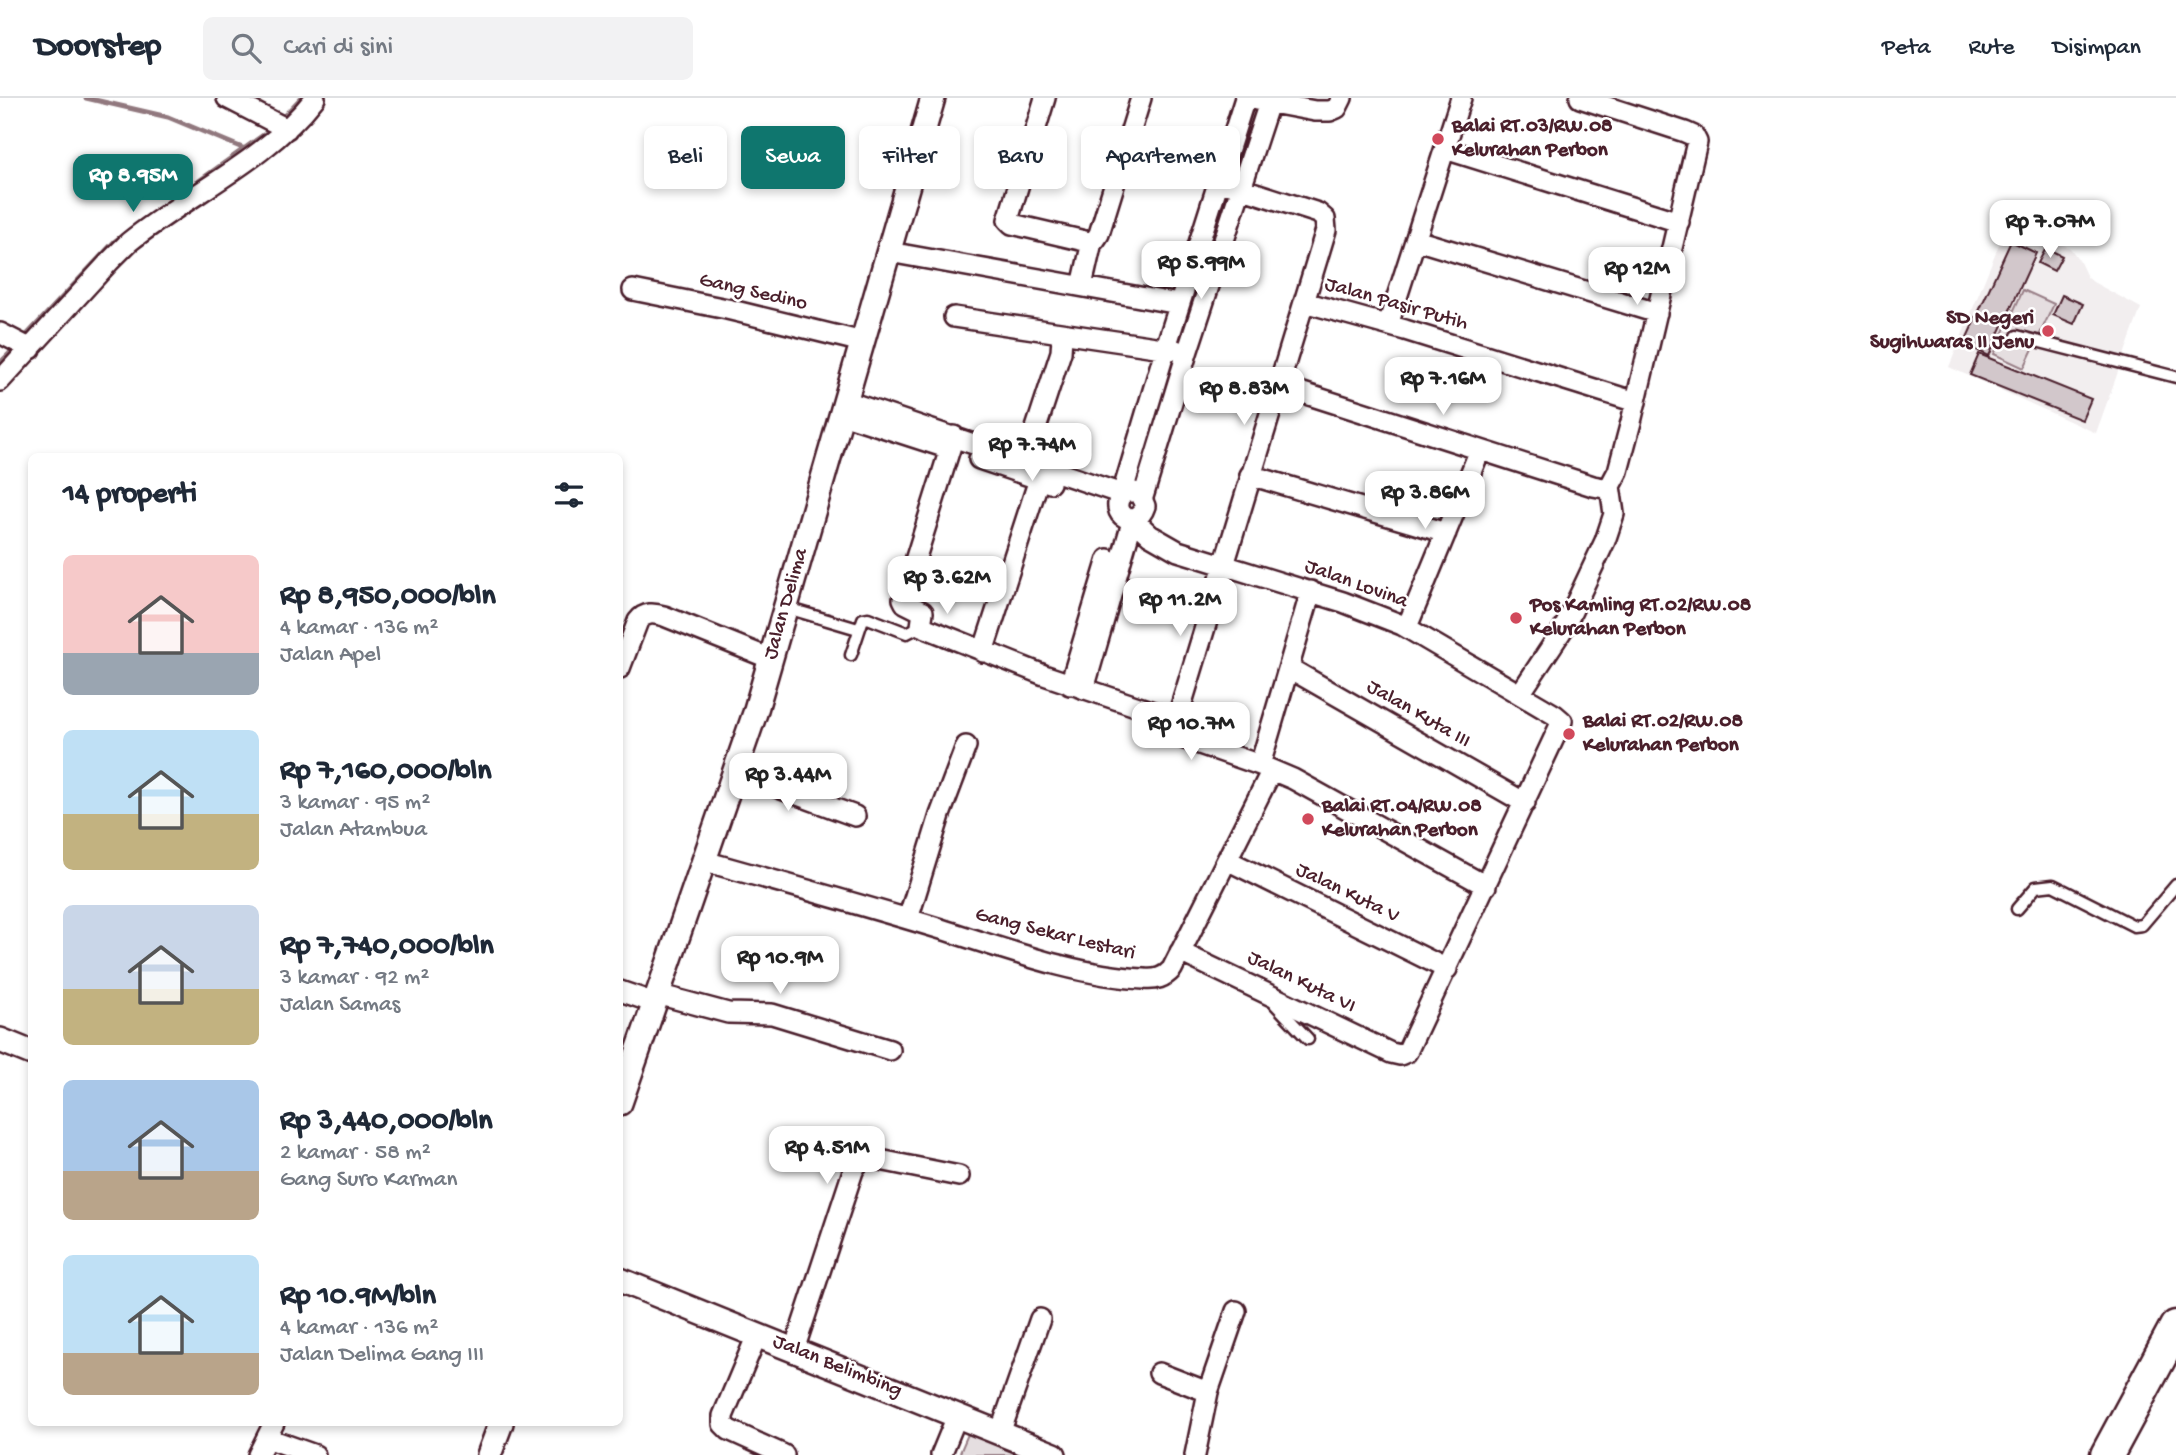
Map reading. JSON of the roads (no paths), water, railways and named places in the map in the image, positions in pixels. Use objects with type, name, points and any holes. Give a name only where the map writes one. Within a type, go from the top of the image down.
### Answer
[{"type":"highway","points":[[2107,1455],[2176,1327]]},
{"type":"street","points":[[227,98],[287,129]]},
{"type":"street","points":[[0,380],[129,243],[257,154],[287,129],[315,98]]},
{"type":"street","name":"Jalan Delima","points":[[623,1094],[735,772],[771,659],[933,98]]},
{"type":"street","points":[[1045,98],[1008,220],[1012,224],[1095,238]]},
{"type":"street","points":[[1082,286],[1140,98]]},
{"type":"street","points":[[1237,126],[1247,98],[1325,112],[1337,108],[1342,98]]},
{"type":"street","points":[[1388,325],[1461,98]]},
{"type":"street","points":[[1520,694],[1565,626],[1605,541],[1614,514],[1610,486],[1618,471],[1636,402],[1696,154],[1696,139],[1691,134],[1580,98]]},
{"type":"street","points":[[1124,509],[1135,492],[1143,497],[1269,103]]},
{"type":"street","points":[[1445,149],[1679,222]]},
{"type":"street","points":[[1077,687],[1166,347],[1215,189]]},
{"type":"street","points":[[1241,189],[1318,213],[1325,219],[1325,236],[1222,565],[1176,729],[1181,737],[1266,767],[1328,796],[1486,886]]},
{"type":"street","points":[[1416,240],[1657,313]]},
{"type":"street","points":[[889,252],[1179,304]]},
{"type":"street","points":[[1189,272],[1211,278]]},
{"type":"street","name":"Gang Sedino","points":[[632,290],[727,309],[863,342]]},
{"type":"street","name":"Jalan Pasir Putih","points":[[1304,302],[1388,325],[1636,402]]},
{"type":"street","points":[[954,317],[1166,347],[1187,354]]},
{"type":"street","points":[[983,652],[1063,347],[1062,337],[1054,332]]},
{"type":"street","points":[[0,333],[31,349]]},
{"type":"street","points":[[1279,386],[1593,486],[1610,486]]},
{"type":"street","points":[[844,407],[1032,470],[1124,509]]},
{"type":"street","points":[[952,443],[903,599],[905,603],[923,612],[921,626],[1077,687],[1177,720]]},
{"type":"street","points":[[1407,628],[1480,450]]},
{"type":"street","points":[[1250,475],[1446,533]]},
{"type":"street","name":"Jalan Lovina","points":[[1124,509],[1150,535],[1168,546],[1380,615],[1407,628],[1561,719],[1561,726],[1525,803]]},
{"type":"street","points":[[1180,952],[1227,860],[1266,767],[1289,668],[1311,591]]},
{"type":"street","points":[[623,660],[638,621],[651,614],[664,616],[771,659]]},
{"type":"street","name":"Jalan Kuta III","points":[[1289,668],[1525,803]]},
{"type":"street","points":[[908,919],[929,849],[966,746]]},
{"type":"street","points":[[735,772],[856,816]]},
{"type":"street","points":[[1447,969],[1525,803]]},
{"type":"street","name":"Jalan Kuta V","points":[[1227,860],[1447,969]]},
{"type":"street","name":"Gang Sekar Lestari","points":[[704,861],[1045,960],[1132,978],[1162,978],[1172,969],[1180,952]]},
{"type":"street","name":"Jalan Kuta VI","points":[[1180,952],[1391,1053],[1402,1055],[1410,1047],[1447,969]]},
{"type":"street","points":[[623,992],[728,1013],[772,1014],[890,1049]]},
{"type":"street","points":[[0,1040],[28,1051]]},
{"type":"street","points":[[794,1350],[858,1162],[865,1158],[875,1158],[959,1176]]},
{"type":"street","name":"Jalan Belimbing","points":[[623,1281],[1054,1455]]},
{"type":"street","points":[[1195,1455],[1208,1392],[1236,1311]]},
{"type":"street","points":[[1000,1433],[1040,1318]]},
{"type":"street","points":[[757,1335],[723,1416],[723,1424],[729,1430],[785,1455]]},
{"type":"street","points":[[1159,1373],[1208,1392]]},
{"type":"street","points":[[941,1455],[957,1416]]},
{"type":"street","points":[[489,1455],[500,1426]]},
{"type":"street","points":[[266,1438],[315,1455]]},
{"type":"lane","points":[[2017,336],[2176,377]]},
{"type":"lane","points":[[786,608],[858,629]]},
{"type":"lane","points":[[851,655],[862,620],[868,618],[908,634],[921,626]]},
{"type":"lane","points":[[2017,909],[2036,887],[2053,886],[2134,926],[2142,925],[2176,886]]},
{"type":"lane","points":[[1261,989],[1308,1039]]},
{"type":"waterway","points":[[86,98],[168,117],[245,149]]},
{"type":"waterway","points":[[284,116],[301,98]]},
{"type":"waterway","points":[[25,337],[115,241],[269,131]]},
{"type":"waterway","points":[[0,363],[16,347]]},
{"type":"place","name":"Balai RT.03/RW.08 Kelurahan Perbon","points":[[1438,139]]},
{"type":"place","name":"SD Negeri Sugihwaras II Jenu","points":[[2048,331]]},
{"type":"place","name":"Pos Kamling RT.02/RW.08 Kelurahan Perbon","points":[[1516,618]]},
{"type":"place","name":"Balai RT.02/RW.08 Kelurahan Perbon","points":[[1569,734]]},
{"type":"place","name":"Balai RT.04/RW.08 Kelurahan Perbon","points":[[1308,819]]}]
